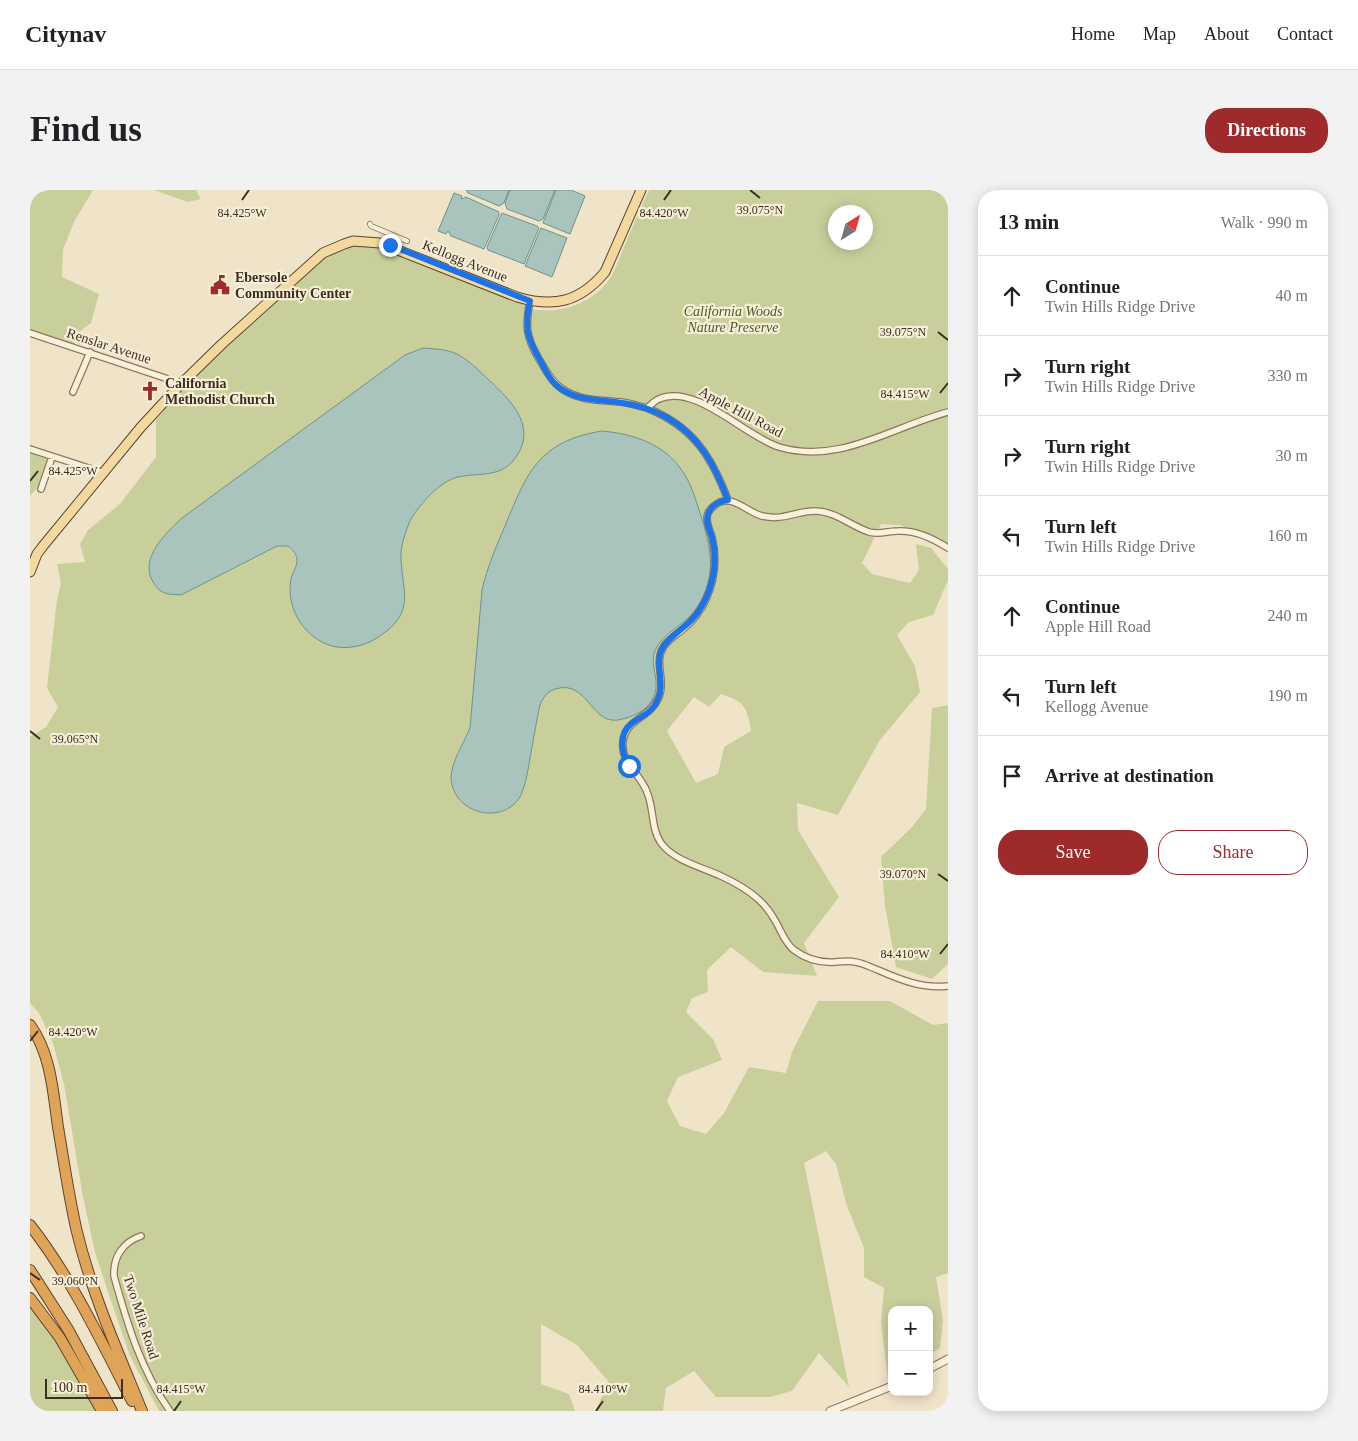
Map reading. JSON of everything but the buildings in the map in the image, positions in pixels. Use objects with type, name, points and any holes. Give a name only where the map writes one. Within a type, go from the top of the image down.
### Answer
[{"type":"highway","points":[[30,1025],[42,1047],[50,1069],[71,1201],[84,1258],[105,1322],[142,1411]]},
{"type":"highway","points":[[30,1225],[54,1258],[89,1317],[137,1411]]},
{"type":"highway","points":[[30,1270],[70,1331],[112,1411]]},
{"type":"highway","points":[[30,1298],[60,1338],[102,1411]]},
{"type":"main road","name":"Kellogg Avenue","points":[[30,572],[34,553],[104,473],[141,427],[205,360],[323,253],[353,241],[371,241],[390,245],[530,301],[544,303],[564,300],[583,293],[597,282],[609,266],[641,190]]},
{"type":"street","points":[[370,224],[407,241]]},
{"type":"street","points":[[530,301],[526,317],[527,335],[532,347],[555,384],[580,398],[622,402],[647,408],[675,423],[695,439],[710,459],[728,500]]},
{"type":"street","name":"Renslar Avenue","points":[[30,333],[165,378],[179,386]]},
{"type":"street","points":[[73,392],[90,352]]},
{"type":"street","name":"Apple Hill Road","points":[[647,408],[660,399],[684,396],[700,402],[769,444],[792,450],[816,453],[840,450],[857,445],[924,419],[948,412]]},
{"type":"street","points":[[30,449],[104,473]]},
{"type":"street","points":[[41,488],[52,457]]},
{"type":"street","points":[[948,548],[913,532],[868,532],[823,512],[808,512],[789,517],[771,518],[756,514],[728,500],[715,505],[708,514],[715,564],[712,585],[695,617],[670,639],[661,650],[659,666],[662,685],[658,699],[646,716],[629,726],[624,735],[623,754],[648,792],[658,838],[666,848],[674,854],[723,876],[753,895],[772,915],[790,947],[805,956],[823,962],[857,962],[920,985],[948,986]]},
{"type":"street","name":"Two Mile Road","points":[[141,1236],[134,1238],[121,1249],[114,1263],[114,1276],[144,1367],[170,1411]]},
{"type":"street","points":[[933,1367],[948,1359]]},
{"type":"street","points":[[830,1411],[888,1388]]},
{"type":"green space","points":[[30,190],[93,190],[74,222],[63,250],[62,277],[99,294],[91,323],[71,338],[75,344],[30,330]]},
{"type":"green space","points":[[154,190],[196,190],[201,199],[188,202]]},
{"type":"green space","name":"California Woods Nature Preserve","points":[[649,190],[948,190],[948,545],[900,525],[881,524],[862,563],[872,574],[910,583],[919,570],[916,544],[931,548],[948,569],[948,580],[933,615],[909,622],[897,635],[915,666],[920,692],[880,740],[838,815],[797,803],[798,830],[839,897],[804,943],[817,976],[763,972],[731,947],[707,970],[708,992],[692,998],[686,1012],[713,1039],[722,1060],[678,1077],[667,1101],[680,1126],[706,1134],[724,1113],[749,1067],[786,1073],[792,1052],[818,1001],[890,1001],[933,1025],[948,1023],[948,1273],[936,1277],[943,1320],[940,1348],[933,1352],[933,1306],[888,1306],[888,1380],[881,1322],[884,1288],[864,1277],[864,1248],[847,1206],[836,1164],[826,1151],[804,1163],[849,1387],[819,1353],[792,1391],[770,1397],[716,1397],[694,1371],[666,1388],[663,1411],[596,1411],[608,1381],[577,1345],[541,1324],[541,1384],[569,1394],[575,1411],[159,1411],[130,1356],[95,1252],[83,1197],[64,1084],[53,1043],[39,1013],[30,1003],[30,737],[46,727],[58,707],[47,688],[57,599],[61,583],[57,564],[85,562],[80,544],[88,530],[120,504],[156,457],[156,420],[183,390],[179,386],[323,253],[361,241],[530,301],[528,308],[552,310],[576,305],[587,300],[605,285],[612,275]],"holes":[[[721,694],[744,706],[751,731],[724,747],[718,774],[696,783],[667,731],[694,697],[709,707]]]},
{"type":"green space","points":[[30,452],[49,459],[38,487],[30,496]]},
{"type":"green space","points":[[948,705],[948,964],[932,979],[896,967],[885,906],[881,857],[912,827],[926,809],[932,708]]},
{"type":"green space","points":[[30,1298],[102,1411],[30,1411]]},
{"type":"water","points":[[466,190],[509,190],[504,203],[499,206],[468,193]]},
{"type":"water","points":[[510,190],[555,190],[543,219],[539,221],[507,209],[505,203]]},
{"type":"water","points":[[556,190],[571,190],[585,196],[570,234],[543,223]]},
{"type":"water","points":[[454,193],[462,196],[461,199],[466,197],[499,212],[484,249],[451,236],[448,231],[446,234],[438,231]]},
{"type":"water","points":[[502,213],[539,228],[524,264],[488,250],[487,247]]},
{"type":"water","points":[[541,228],[567,238],[552,277],[525,266]]},
{"type":"water","points":[[423,348],[445,350],[457,354],[470,362],[489,380],[518,413],[524,432],[523,443],[518,454],[506,467],[491,473],[451,479],[431,494],[415,513],[407,528],[401,549],[404,592],[403,610],[391,627],[375,639],[354,647],[337,647],[316,639],[300,623],[291,602],[291,579],[297,561],[294,552],[288,546],[277,546],[181,595],[167,594],[157,588],[149,571],[152,554],[169,530],[182,518],[405,355]]},
{"type":"water","points":[[602,431],[614,432],[648,442],[676,462],[688,481],[704,524],[710,551],[710,577],[701,602],[692,614],[662,640],[655,651],[653,658],[656,689],[654,697],[646,708],[633,716],[618,720],[609,719],[601,715],[575,690],[566,688],[555,689],[549,692],[544,697],[540,706],[527,776],[521,795],[513,805],[504,811],[481,812],[470,808],[461,801],[454,791],[451,778],[455,759],[470,728],[482,590],[486,574],[513,507],[529,475],[538,462],[549,451],[563,442]]},
{"type":"place","name":"Ebersole Community Center","points":[[220,285]]},
{"type":"place","name":"California Methodist Church","points":[[150,391]]},
{"type":"route","points":[[390,245],[530,301],[526,317],[527,335],[532,347],[555,384],[580,398],[622,402],[647,408],[666,417],[695,439],[710,459],[720,478],[728,500],[719,502],[712,507],[707,518],[715,564],[712,585],[702,608],[695,617],[670,639],[661,650],[659,666],[662,685],[658,699],[646,716],[632,723],[626,729],[624,735],[622,749],[629,766]]}]
